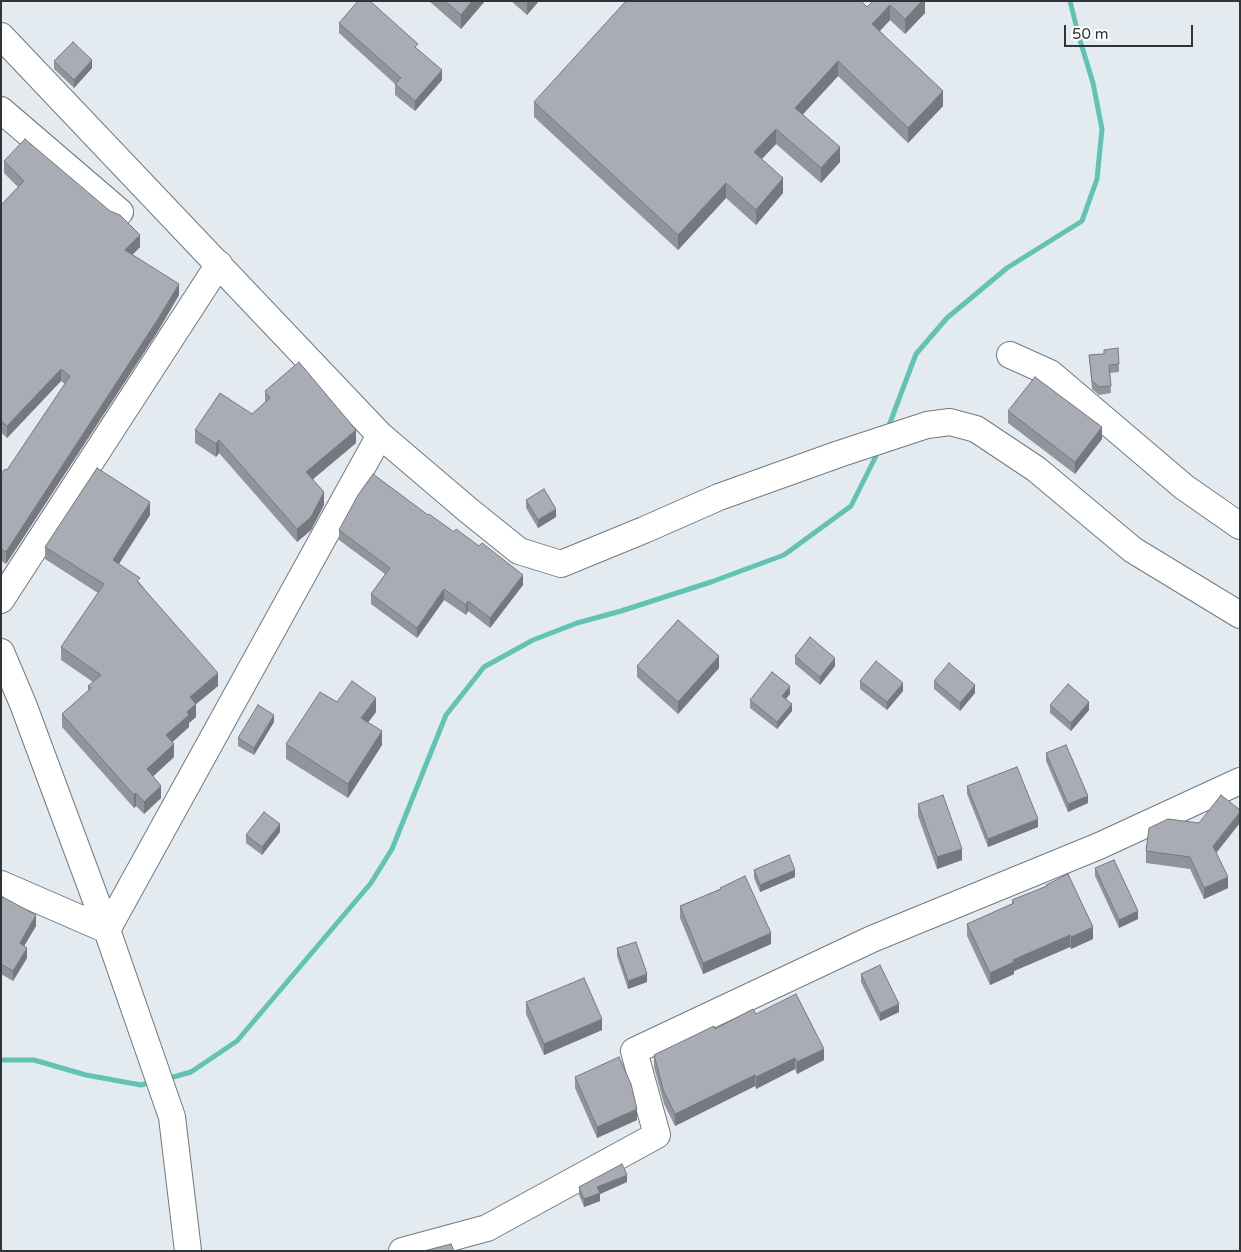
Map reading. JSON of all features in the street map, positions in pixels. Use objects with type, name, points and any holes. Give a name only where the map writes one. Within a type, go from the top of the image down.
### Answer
[{"type":"street","points":[[1,36],[380,436],[519,551],[561,564],[720,497],[839,454],[927,425],[950,422],[976,429],[1036,469],[1133,550],[1240,615]]},
{"type":"street","points":[[1,110],[120,212]]},
{"type":"street","points":[[1,600],[219,264]]},
{"type":"street","points":[[1010,355],[1050,373],[1184,487],[1240,526]]},
{"type":"street","points":[[107,930],[380,436]]},
{"type":"street","points":[[1,652],[23,704],[107,930],[172,1117],[188,1251]]},
{"type":"street","points":[[402,1251],[487,1228],[657,1135],[634,1051],[872,939],[1099,846],[1240,781]]},
{"type":"street","points":[[1,884],[107,930]]},
{"type":"building","points":[[358,1],[370,1],[418,44],[415,47],[442,70],[415,101],[395,84],[401,78],[339,23]]},
{"type":"building","points":[[445,1],[472,1],[461,15]]},
{"type":"building","points":[[626,1],[861,1],[867,7],[873,1],[922,1],[905,19],[890,5],[872,24],[943,91],[908,128],[838,61],[795,108],[840,147],[821,168],[776,129],[754,152],[783,178],[756,210],[726,183],[678,235],[534,102]]},
{"type":"building","points":[[73,42],[92,60],[74,80],[54,61]]},
{"type":"building","points":[[25,139],[110,211],[120,215],[140,235],[125,250],[179,284],[6,552],[1,549],[1,474],[5,469],[7,470],[70,376],[61,369],[7,426],[1,421],[1,205],[24,181],[4,161]]},
{"type":"building","points":[[1118,348],[1119,364],[1109,365],[1111,386],[1099,387],[1092,381],[1089,355],[1104,354],[1104,350]]},
{"type":"building","points":[[299,362],[356,430],[306,472],[324,492],[311,517],[297,529],[219,440],[216,444],[195,430],[220,393],[252,414],[270,398],[265,391]]},
{"type":"building","points":[[1035,377],[1102,427],[1075,462],[1008,411]]},
{"type":"building","points":[[97,468],[150,502],[113,560],[140,578],[137,581],[218,673],[190,697],[196,704],[187,712],[189,715],[166,735],[174,744],[147,769],[161,786],[144,802],[136,793],[134,795],[62,714],[91,688],[88,686],[101,675],[61,647],[104,584],[45,547]]},
{"type":"building","points":[[373,474],[454,532],[456,529],[479,546],[482,543],[523,575],[490,618],[468,601],[466,605],[444,589],[417,628],[371,594],[390,568],[339,530],[358,495]]},
{"type":"building","points":[[544,489],[556,509],[538,520],[526,500]]},
{"type":"building","points":[[678,620],[719,656],[678,702],[637,666]]},
{"type":"building","points":[[810,637],[835,658],[820,677],[795,656]]},
{"type":"building","points":[[876,661],[903,683],[887,702],[860,681]]},
{"type":"building","points":[[949,663],[975,685],[960,703],[934,681]]},
{"type":"building","points":[[772,672],[790,686],[782,696],[792,704],[777,722],[750,700]]},
{"type":"building","points":[[352,681],[376,698],[361,718],[382,731],[348,784],[286,744],[320,692],[337,702]]},
{"type":"building","points":[[1068,684],[1089,702],[1071,723],[1050,705]]},
{"type":"building","points":[[258,705],[274,715],[254,748],[238,738]]},
{"type":"building","points":[[1066,745],[1088,796],[1068,804],[1046,753]]},
{"type":"building","points":[[1017,767],[1038,819],[988,839],[967,786]]},
{"type":"building","points":[[943,795],[962,849],[937,857],[918,804]]},
{"type":"building","points":[[1221,795],[1240,812],[1213,846],[1228,877],[1204,888],[1190,857],[1146,851],[1149,828],[1168,819],[1199,823]]},
{"type":"building","points":[[264,812],[280,824],[262,847],[246,835]]},
{"type":"building","points":[[789,855],[795,870],[760,885],[754,870]]},
{"type":"building","points":[[1114,860],[1138,911],[1119,920],[1095,868]]},
{"type":"building","points":[[1068,874],[1093,927],[1013,960],[1014,962],[990,973],[967,924],[1014,903],[1012,900],[1047,886]]},
{"type":"building","points":[[745,876],[771,933],[703,963],[680,906],[721,889]]},
{"type":"building","points":[[1,896],[36,915],[20,943],[27,948],[13,971],[1,964]]},
{"type":"building","points":[[636,942],[647,974],[628,981],[617,948]]},
{"type":"building","points":[[880,965],[899,1004],[880,1013],[861,974]]},
{"type":"building","points":[[584,978],[602,1019],[544,1044],[526,1002]]},
{"type":"building","points":[[796,994],[824,1049],[797,1062],[795,1058],[756,1077],[755,1075],[675,1114],[664,1092],[654,1055],[714,1026],[715,1029],[753,1009],[756,1014]]},
{"type":"building","points":[[619,1057],[631,1084],[637,1109],[597,1127],[575,1077]]},
{"type":"building","points":[[622,1164],[627,1175],[597,1187],[600,1193],[584,1199],[579,1187]]},
{"type":"building","points":[[451,1244],[454,1251],[424,1251]]},
{"type":"waterway","points":[[888,428],[916,354],[947,318],[1007,268],[1082,221],[1097,179],[1102,129],[1093,83],[1070,1]]},
{"type":"waterway","points":[[166,1079],[191,1072],[237,1041],[371,883],[392,849],[446,715],[484,667],[533,640],[577,623],[711,582],[784,555],[851,506],[879,450]]},
{"type":"waterway","points":[[1,1060],[34,1060],[86,1075],[141,1085],[152,1082]]}]
